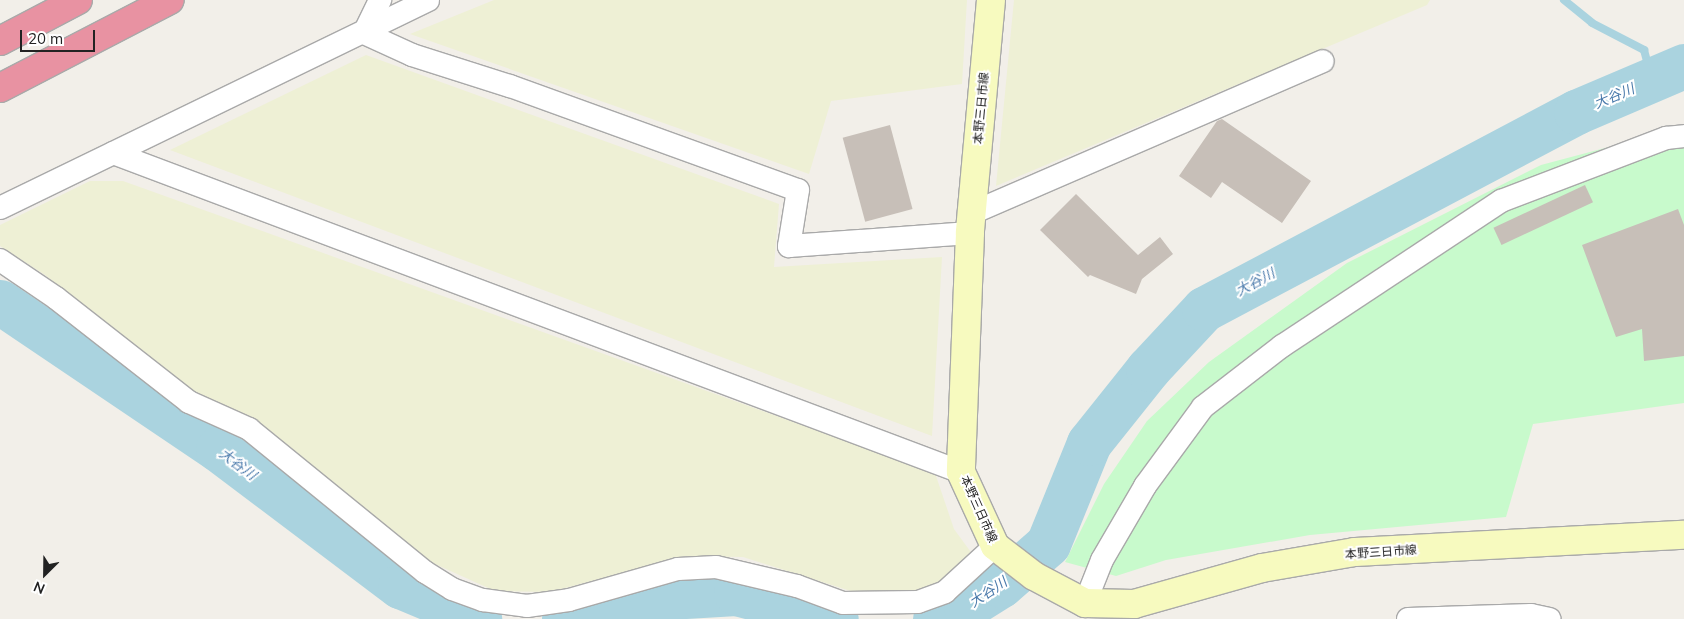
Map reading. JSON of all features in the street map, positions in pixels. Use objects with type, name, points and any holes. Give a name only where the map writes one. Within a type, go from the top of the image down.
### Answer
[{"type":"highway","points":[[0,41],[78,0]]},
{"type":"highway","points":[[0,88],[170,0]]},
{"type":"main road","name":"本野三日市線","points":[[991,0],[971,223],[961,472],[995,546],[1034,576],[1085,603],[1134,604],[1262,568],[1355,552],[1684,535]]},
{"type":"street","points":[[364,33],[380,0]]},
{"type":"street","points":[[0,208],[364,33],[428,0]]},
{"type":"street","points":[[364,33],[412,55],[510,86],[798,190],[789,246],[971,223],[1324,61]]},
{"type":"street","points":[[1085,603],[1102,560],[1145,486],[1203,407],[1282,346],[1501,201],[1666,138],[1684,136]]},
{"type":"street","points":[[113,153],[961,472]]},
{"type":"street","points":[[0,260],[56,298],[189,402],[249,429],[424,572],[452,589],[483,600],[526,606],[543,604],[568,600],[678,569],[716,567],[778,581],[843,603],[918,602],[946,592],[995,546]]},
{"type":"street","points":[[1408,619],[1531,615],[1550,619]]},
{"type":"green space","points":[[494,0],[967,0],[962,84],[831,101],[809,174],[410,34]]},
{"type":"green space","points":[[1014,0],[1430,0],[1427,5],[996,186]]},
{"type":"green space","points":[[366,55],[779,204],[774,267],[942,257],[932,436],[170,150]]},
{"type":"green space","points":[[1684,127],[1684,403],[1533,424],[1506,517],[1310,535],[1166,560],[1116,576],[1065,562],[1104,484],[1147,421],[1209,362],[1347,263],[1541,165]]},
{"type":"green space","points":[[90,181],[123,181],[935,473],[954,529],[973,555],[935,587],[901,597],[857,593],[743,557],[686,556],[550,592],[495,591],[417,556],[294,450],[241,412],[206,403],[45,275],[0,246],[0,225]]},
{"type":"building","points":[[1222,119],[1311,181],[1282,223],[1222,182],[1211,198],[1179,176],[1217,121]]},
{"type":"building","points":[[890,125],[913,209],[865,222],[843,138]]},
{"type":"building","points":[[1585,185],[1593,202],[1501,245],[1493,228]]},
{"type":"building","points":[[1076,194],[1138,255],[1160,237],[1173,254],[1142,279],[1136,294],[1090,275],[1088,277],[1040,230]]},
{"type":"building","points":[[1678,209],[1684,225],[1684,356],[1644,361],[1642,329],[1616,337],[1582,245]]},
{"type":"waterway","points":[[1564,0],[1592,23],[1644,50],[1652,79]]},
{"type":"waterway","name":"大谷川","points":[[935,619],[966,607],[1001,585],[1048,544],[1089,443],[1148,369],[1204,309],[1576,112],[1684,66]]},
{"type":"waterway","name":"大谷川","points":[[0,302],[218,449],[400,586],[479,619]]},
{"type":"waterway","name":"大谷川","points":[[564,619],[652,598],[736,593],[836,619]]}]
